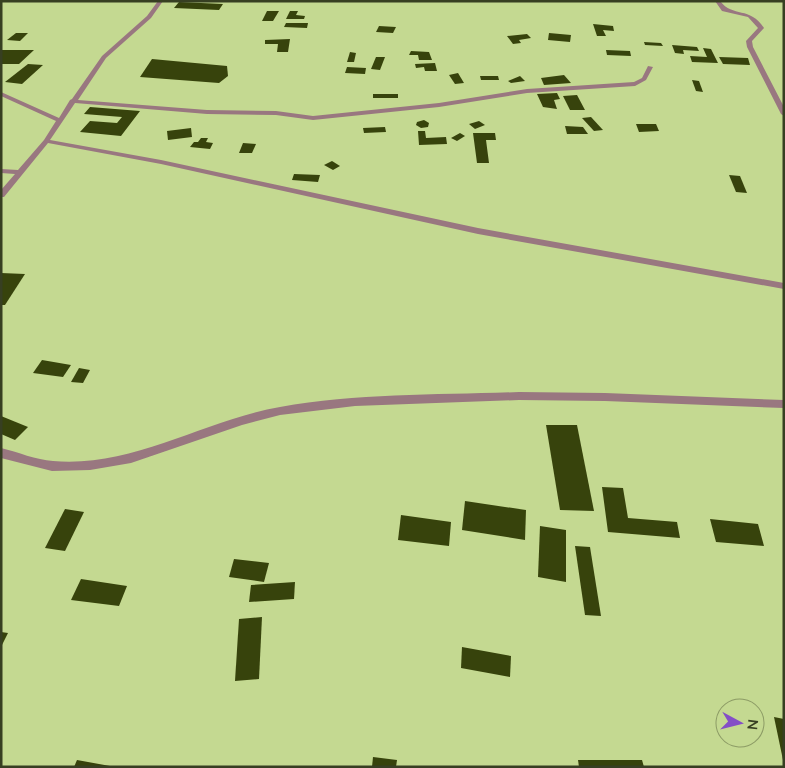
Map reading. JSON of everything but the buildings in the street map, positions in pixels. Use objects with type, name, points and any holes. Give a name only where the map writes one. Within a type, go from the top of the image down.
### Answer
[{"type":"street","points":[[1,195],[46,141],[104,57],[149,17],[161,1]]},
{"type":"street","points":[[717,1],[724,10],[750,16],[759,23],[761,28],[750,42],[750,47],[784,114]]},
{"type":"street","points":[[72,101],[207,112],[276,113],[313,118],[439,105],[527,91],[635,84],[644,79],[650,67]]},
{"type":"street","points":[[1,94],[59,120]]},
{"type":"street","points":[[46,141],[179,166],[478,231],[784,286]]},
{"type":"street","points":[[1,171],[20,172]]},
{"type":"street","points":[[1,453],[52,466],[90,465],[131,458],[242,421],[280,411],[355,402],[529,396],[614,397],[784,404]]}]
